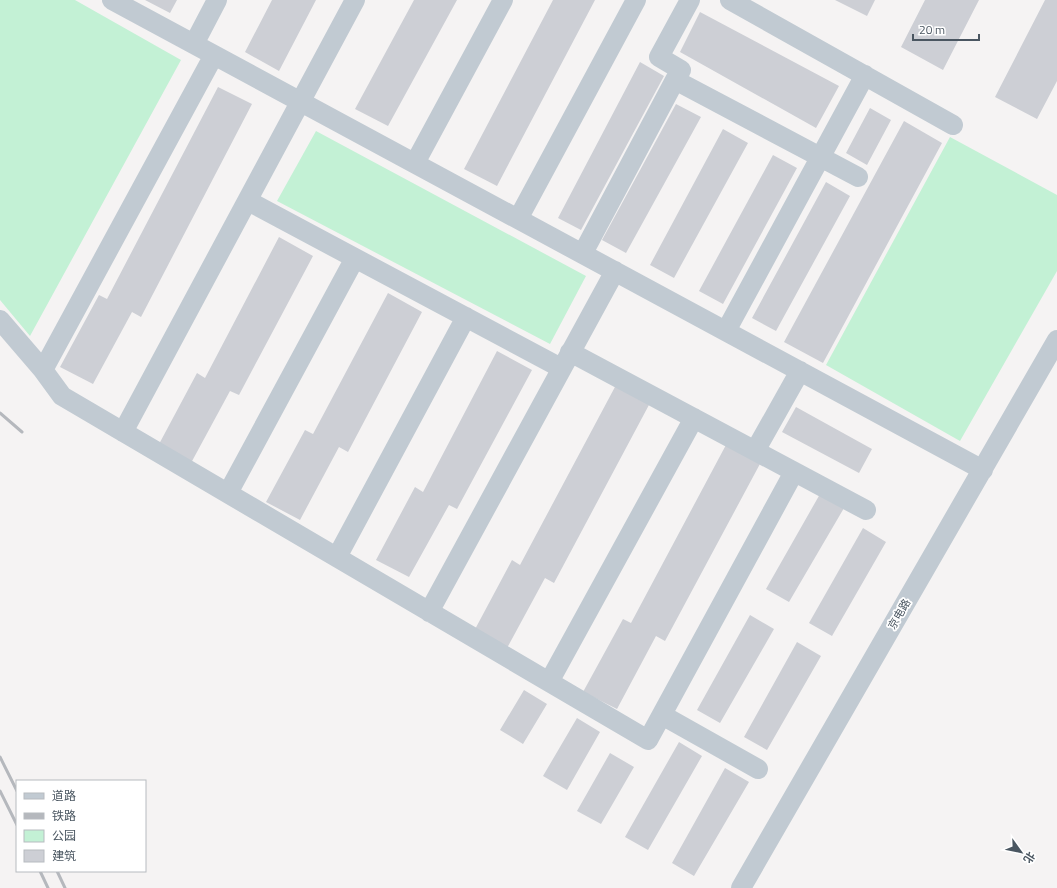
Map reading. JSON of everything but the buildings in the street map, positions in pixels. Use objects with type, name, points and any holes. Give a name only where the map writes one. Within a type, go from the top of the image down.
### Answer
[{"type":"street","points":[[112,0],[982,470]]},
{"type":"street","points":[[194,44],[217,0]]},
{"type":"street","points":[[123,432],[356,0]]},
{"type":"street","points":[[415,163],[503,0]]},
{"type":"street","points":[[518,219],[636,0]]},
{"type":"street","points":[[583,254],[680,70],[659,57],[690,0]]},
{"type":"street","points":[[730,0],[953,125]]},
{"type":"street","points":[[43,370],[214,55]]},
{"type":"street","points":[[726,331],[865,75]]},
{"type":"street","points":[[675,80],[858,177]]},
{"type":"street","points":[[248,201],[466,317],[694,418],[866,510]]},
{"type":"street","points":[[228,493],[355,258]]},
{"type":"street","points":[[429,612],[615,271]]},
{"type":"street","points":[[337,557],[466,317]]},
{"type":"street","points":[[0,320],[43,370],[62,396],[648,740],[794,472]]},
{"type":"street","name":"京电路","points":[[742,888],[1057,340]]},
{"type":"street","points":[[755,451],[800,371]]},
{"type":"street","points":[[549,682],[694,418]]},
{"type":"street","points":[[662,715],[758,769]]},
{"type":"green space","points":[[0,0],[75,0],[181,60],[30,336],[0,300]]},
{"type":"green space","points":[[316,131],[586,276],[550,344],[277,201]]},
{"type":"green space","points":[[950,137],[1057,195],[1057,271],[960,441],[826,365]]},
{"type":"railway","points":[[0,413],[22,432]]},
{"type":"railway","points":[[0,757],[16,789]]},
{"type":"railway","points":[[0,791],[16,823]]},
{"type":"railway","points":[[40,872],[48,888]]},
{"type":"railway","points":[[57,872],[65,888]]}]
